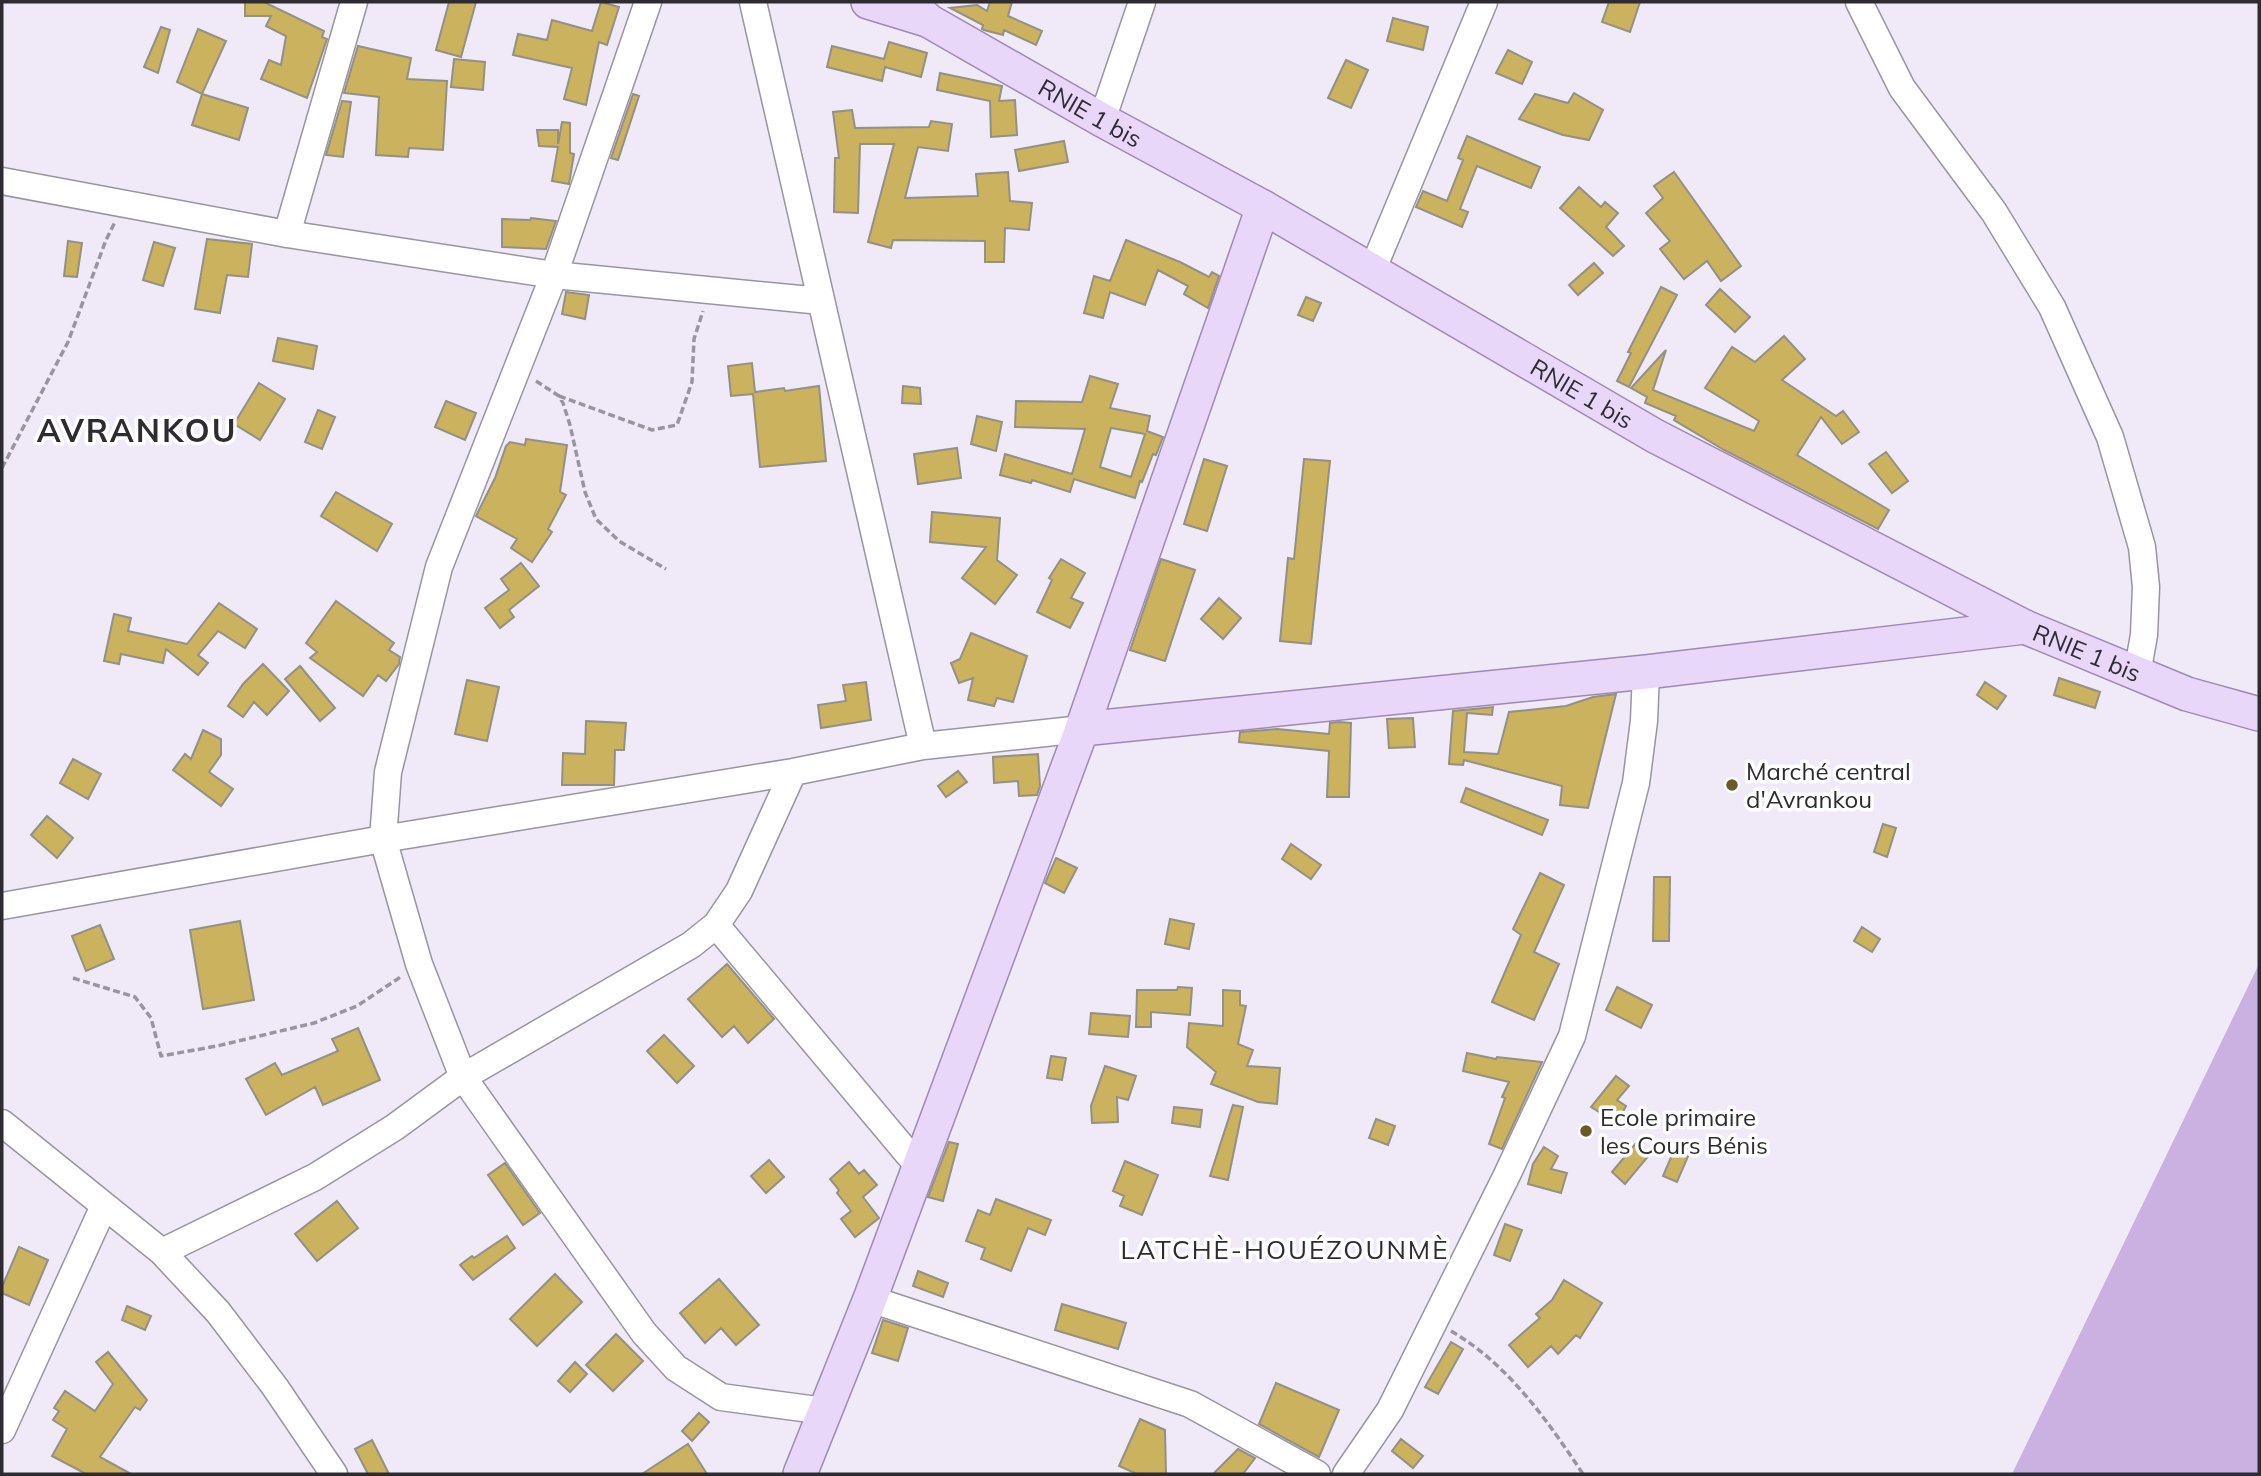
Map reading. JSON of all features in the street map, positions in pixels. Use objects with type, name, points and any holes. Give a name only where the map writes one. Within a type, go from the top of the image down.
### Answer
[{"type":"main road","name":"RNIE 1 bis","points":[[868,2],[919,11],[1102,120],[1263,207],[1656,436],[2025,627],[2187,694],[2259,715]]},
{"type":"main road","points":[[800,1474],[870,1299],[1082,729],[1263,207]]},
{"type":"main road","points":[[1082,729],[1646,672],[2025,627]]},
{"type":"street","points":[[287,234],[354,2]]},
{"type":"street","points":[[648,2],[554,275],[439,567],[388,772],[383,839],[419,964],[463,1077],[643,1333],[676,1367],[720,1397],[825,1411]]},
{"type":"street","points":[[753,2],[922,746]]},
{"type":"street","points":[[1102,120],[1142,2]]},
{"type":"street","points":[[1372,271],[1484,2]]},
{"type":"street","points":[[1859,2],[1902,88],[1994,212],[2052,307],[2110,437],[2142,547],[2146,587],[2137,674]]},
{"type":"street","points":[[2,181],[287,234],[554,275],[821,301]]},
{"type":"street","points":[[1346,1474],[1390,1410],[1572,1037],[1636,783],[1644,721],[1646,672]]},
{"type":"street","points":[[2,906],[383,839],[793,772],[922,746],[1082,729]]},
{"type":"street","points":[[162,1252],[315,1177],[395,1127],[463,1077],[691,945],[716,925],[739,891],[793,772]]},
{"type":"street","points":[[716,925],[919,1167]]},
{"type":"street","points":[[2,1123],[162,1252],[218,1312],[275,1387],[334,1474]]},
{"type":"street","points":[[2,1430],[104,1206]]},
{"type":"street","points":[[870,1299],[1190,1404],[1317,1474]]},
{"type":"path","points":[[2,468],[68,342],[106,240],[125,203]]},
{"type":"path","points":[[517,368],[559,396],[652,430],[677,425],[692,382],[694,339],[704,311],[705,291]]},
{"type":"path","points":[[559,396],[570,425],[585,492],[596,519],[619,541],[666,569]]},
{"type":"path","points":[[73,978],[135,997],[151,1018],[162,1056],[217,1046],[332,1017],[358,1006],[419,964]]},
{"type":"path","points":[[1434,1321],[1476,1345],[1495,1362],[1534,1406],[1583,1474]]},
{"type":"shaded area","points":[[2259,964],[2259,1474],[2012,1474]]},
{"type":"building","points":[[245,2],[264,2],[324,31],[322,37],[327,39],[307,98],[261,79],[269,60],[281,65],[286,36],[266,26],[271,16],[245,16]]},
{"type":"building","points":[[449,2],[476,2],[461,57],[436,50]]},
{"type":"building","points":[[601,2],[619,7],[607,45],[599,42],[586,105],[564,99],[572,68],[513,55],[518,34],[547,40],[552,20],[592,31]]},
{"type":"building","points":[[990,2],[1012,2],[1008,16],[1042,31],[1036,45],[1004,30],[1003,35],[984,30],[983,25],[950,8],[977,5],[987,11]]},
{"type":"building","points":[[1609,2],[1640,2],[1630,32],[1602,22]]},
{"type":"building","points":[[1393,18],[1428,27],[1423,50],[1387,41]]},
{"type":"building","points":[[161,27],[170,30],[158,73],[144,67]]},
{"type":"building","points":[[198,29],[226,41],[202,94],[177,82]]},
{"type":"building","points":[[889,42],[927,53],[921,77],[885,67],[882,81],[827,67],[832,46],[884,59]]},
{"type":"building","points":[[358,46],[411,58],[407,79],[447,81],[443,150],[409,148],[408,157],[376,155],[379,97],[344,93]]},
{"type":"building","points":[[1508,50],[1532,62],[1522,84],[1496,73]]},
{"type":"building","points":[[454,59],[485,62],[483,90],[451,87]]},
{"type":"building","points":[[1346,60],[1368,70],[1351,108],[1328,98]]},
{"type":"building","points":[[940,73],[1002,86],[999,101],[1015,100],[1017,135],[991,137],[990,101],[937,90]]},
{"type":"building","points":[[1574,93],[1603,110],[1589,140],[1563,135],[1519,119],[1535,94],[1568,103]]},
{"type":"building","points":[[202,94],[248,108],[239,140],[192,125]]},
{"type":"building","points":[[633,94],[639,96],[618,160],[611,158]]},
{"type":"building","points":[[342,101],[351,102],[343,157],[326,155]]},
{"type":"building","points":[[852,110],[855,128],[929,127],[931,121],[952,124],[948,151],[918,147],[905,198],[978,196],[976,174],[1008,172],[1010,201],[1032,203],[1029,230],[1005,228],[1004,262],[985,262],[985,241],[893,240],[891,248],[868,242],[894,144],[860,144],[858,213],[834,212],[835,158],[839,158],[833,112]]},
{"type":"building","points":[[562,122],[570,123],[570,153],[574,154],[569,184],[552,181],[558,147],[539,146],[537,130],[558,130],[558,144]]},
{"type":"building","points":[[1467,136],[1540,167],[1531,188],[1477,166],[1460,209],[1468,212],[1462,227],[1416,207],[1423,191],[1447,201],[1463,160],[1458,158]]},
{"type":"building","points":[[1064,141],[1068,162],[1019,171],[1015,150]]},
{"type":"building","points":[[1674,172],[1741,266],[1721,281],[1707,261],[1684,279],[1660,249],[1670,241],[1646,213],[1663,198],[1654,186]]},
{"type":"building","points":[[1579,187],[1601,207],[1605,202],[1618,213],[1606,227],[1624,246],[1613,256],[1560,208]]},
{"type":"building","points":[[502,219],[556,221],[546,249],[502,247]]},
{"type":"building","points":[[207,239],[252,244],[248,277],[227,275],[220,313],[195,309]]},
{"type":"building","points":[[1126,240],[1209,277],[1212,272],[1219,276],[1208,308],[1184,294],[1188,286],[1158,270],[1145,305],[1110,292],[1103,318],[1084,313],[1094,276],[1110,281]]},
{"type":"building","points":[[68,241],[82,243],[77,277],[64,276]]},
{"type":"building","points":[[154,242],[175,248],[163,286],[143,280]]},
{"type":"building","points":[[1594,263],[1603,273],[1578,295],[1569,285]]},
{"type":"building","points":[[1661,287],[1677,295],[1629,387],[1617,381],[1631,353],[1628,352]]},
{"type":"building","points":[[1720,289],[1750,317],[1735,332],[1706,305]]},
{"type":"building","points":[[566,292],[589,295],[585,319],[562,314]]},
{"type":"building","points":[[1306,297],[1321,303],[1313,321],[1298,315]]},
{"type":"building","points":[[1784,336],[1805,359],[1782,380],[1836,416],[1843,411],[1859,432],[1842,444],[1821,417],[1797,455],[1889,510],[1878,529],[1724,450],[1674,420],[1676,416],[1645,403],[1647,397],[1631,388],[1666,350],[1653,390],[1754,431],[1759,421],[1705,388],[1732,347],[1755,362]]},
{"type":"building","points":[[278,338],[317,346],[313,369],[273,361]]},
{"type":"building","points":[[752,363],[755,392],[819,386],[826,461],[760,467],[753,394],[731,396],[728,366]]},
{"type":"building","points":[[1090,376],[1118,384],[1110,408],[1150,416],[1147,431],[1163,437],[1142,482],[1140,481],[1135,498],[1074,479],[1070,492],[1032,480],[1031,483],[1000,475],[1005,454],[1072,474],[1085,429],[1015,427],[1016,401],[1082,402]],"holes":[[[1111,428],[1145,434],[1131,477],[1100,467]]]},
{"type":"building","points":[[259,383],[285,399],[260,440],[234,424]]},
{"type":"building","points":[[903,386],[920,388],[921,404],[902,403]]},
{"type":"building","points":[[446,401],[476,413],[465,440],[435,427]]},
{"type":"building","points":[[318,410],[335,417],[322,449],[305,442]]},
{"type":"building","points":[[977,416],[1002,422],[996,451],[971,444]]},
{"type":"building","points":[[526,439],[567,445],[560,492],[566,495],[548,529],[552,532],[532,562],[511,548],[517,539],[476,516],[495,478],[506,446],[510,442],[525,445]]},
{"type":"building","points":[[957,448],[961,478],[918,484],[914,454]]},
{"type":"building","points":[[1886,452],[1908,481],[1892,493],[1869,464]]},
{"type":"building","points":[[1204,459],[1227,466],[1207,531],[1184,524]]},
{"type":"building","points":[[1304,459],[1330,461],[1311,644],[1280,641],[1288,558],[1294,559]]},
{"type":"building","points":[[336,492],[392,524],[377,551],[321,516]]},
{"type":"building","points":[[932,512],[1000,518],[997,560],[1017,575],[995,604],[962,578],[986,547],[930,542]]},
{"type":"building","points":[[1061,559],[1085,573],[1071,598],[1083,603],[1070,628],[1037,612],[1052,580],[1049,578]]},
{"type":"building","points":[[1161,559],[1195,570],[1165,661],[1130,650]]},
{"type":"building","points":[[521,563],[539,586],[509,610],[514,617],[500,628],[485,608],[509,590],[501,579]]},
{"type":"building","points":[[1219,598],[1241,618],[1223,639],[1201,619]]},
{"type":"building","points":[[336,601],[394,643],[389,650],[400,657],[399,664],[386,681],[378,675],[363,696],[310,658],[317,652],[306,643]]},
{"type":"building","points":[[219,603],[257,629],[245,648],[218,631],[198,655],[208,663],[198,675],[166,649],[163,663],[121,654],[119,664],[104,661],[114,614],[131,618],[128,631],[187,644]]},
{"type":"building","points":[[971,633],[1027,656],[1013,702],[997,698],[994,706],[968,700],[973,678],[959,683],[951,663],[960,659]]},
{"type":"building","points":[[263,664],[289,691],[267,715],[254,702],[243,717],[228,706],[243,684]]},
{"type":"building","points":[[300,666],[335,708],[320,721],[285,679]]},
{"type":"building","points":[[2059,678],[2100,692],[2095,708],[2054,695]]},
{"type":"building","points":[[467,680],[499,687],[487,741],[455,734]]},
{"type":"building","points":[[866,682],[871,720],[821,728],[818,705],[846,701],[843,685]]},
{"type":"building","points":[[1985,682],[2006,696],[1997,709],[1977,695]]},
{"type":"building","points":[[1616,694],[1588,808],[1560,805],[1562,786],[1464,760],[1463,765],[1449,764],[1453,711],[1493,707],[1492,715],[1467,713],[1464,752],[1498,754],[1509,712],[1566,706],[1593,697]]},
{"type":"building","points":[[1413,718],[1415,747],[1389,748],[1387,719]]},
{"type":"building","points":[[586,721],[626,723],[624,750],[615,750],[614,785],[562,785],[563,753],[585,754]]},
{"type":"building","points":[[1330,723],[1351,723],[1349,797],[1327,797],[1329,751],[1239,742],[1240,732],[1277,729],[1329,734]]},
{"type":"building","points":[[203,730],[221,739],[221,755],[209,772],[233,789],[221,806],[173,770],[185,754],[191,759]]},
{"type":"building","points":[[1038,754],[1040,786],[1037,795],[1019,796],[1018,781],[994,783],[993,757]]},
{"type":"building","points":[[73,759],[101,774],[88,799],[60,783]]},
{"type":"building","points":[[958,771],[967,782],[946,797],[938,786]]},
{"type":"building","points":[[1466,788],[1548,820],[1542,835],[1461,802]]},
{"type":"building","points":[[47,816],[73,838],[57,858],[31,835]]},
{"type":"building","points":[[1883,824],[1896,828],[1887,857],[1874,852]]},
{"type":"building","points":[[1291,844],[1321,865],[1311,879],[1282,859]]},
{"type":"building","points":[[1056,858],[1077,868],[1064,893],[1045,883]]},
{"type":"building","points":[[1540,873],[1564,885],[1534,952],[1559,964],[1534,1020],[1492,1002],[1521,935],[1513,929]]},
{"type":"building","points":[[1654,877],[1670,877],[1669,941],[1653,941]]},
{"type":"building","points":[[1170,919],[1194,924],[1189,949],[1165,944]]},
{"type":"building","points":[[240,921],[254,1000],[203,1009],[190,930]]},
{"type":"building","points":[[100,925],[114,959],[86,971],[72,936]]},
{"type":"building","points":[[1862,927],[1880,939],[1872,952],[1854,941]]},
{"type":"building","points":[[727,964],[774,1019],[748,1043],[734,1026],[722,1037],[688,999]]},
{"type":"building","points":[[1178,987],[1192,988],[1190,1015],[1151,1012],[1151,1027],[1136,1027],[1137,990],[1177,990]]},
{"type":"building","points":[[1617,987],[1652,1005],[1641,1028],[1606,1010]]},
{"type":"building","points":[[1223,990],[1240,991],[1240,1005],[1246,1006],[1238,1044],[1253,1050],[1247,1066],[1280,1068],[1277,1104],[1258,1102],[1211,1084],[1216,1072],[1187,1047],[1189,1023],[1223,1026]]},
{"type":"building","points":[[1091,1013],[1130,1016],[1128,1037],[1089,1034]]},
{"type":"building","points":[[358,1028],[380,1080],[323,1105],[315,1087],[266,1115],[246,1079],[275,1063],[282,1075],[338,1051],[332,1039]]},
{"type":"building","points":[[664,1035],[694,1066],[677,1083],[647,1051]]},
{"type":"building","points":[[1467,1053],[1496,1059],[1542,1062],[1502,1149],[1489,1144],[1509,1082],[1463,1071]]},
{"type":"building","points":[[1051,1056],[1066,1058],[1062,1080],[1047,1078]]},
{"type":"building","points":[[1105,1066],[1136,1076],[1128,1100],[1117,1097],[1118,1122],[1092,1123],[1091,1106]]},
{"type":"building","points":[[1616,1076],[1629,1086],[1617,1100],[1626,1106],[1617,1123],[1591,1107]]},
{"type":"building","points":[[1233,1105],[1243,1107],[1228,1180],[1210,1176]]},
{"type":"building","points":[[1174,1107],[1202,1110],[1200,1127],[1172,1123]]},
{"type":"building","points":[[1376,1119],[1395,1126],[1388,1145],[1369,1138]]},
{"type":"building","points":[[1678,1141],[1692,1147],[1677,1182],[1663,1176]]},
{"type":"building","points":[[949,1142],[958,1144],[943,1201],[928,1197]]},
{"type":"building","points":[[1637,1142],[1650,1154],[1625,1184],[1612,1172]]},
{"type":"building","points":[[1544,1147],[1558,1156],[1551,1169],[1567,1173],[1561,1193],[1528,1184],[1533,1164]]},
{"type":"building","points":[[769,1160],[784,1177],[766,1193],[751,1176]]},
{"type":"building","points":[[1125,1161],[1158,1175],[1142,1215],[1120,1206],[1124,1196],[1113,1191]]},
{"type":"building","points":[[849,1162],[859,1174],[864,1170],[877,1185],[863,1197],[879,1218],[855,1237],[841,1219],[851,1211],[830,1179]]},
{"type":"building","points":[[505,1163],[540,1213],[523,1225],[488,1175]]},
{"type":"building","points":[[996,1199],[1051,1220],[1045,1235],[1028,1228],[1011,1271],[981,1259],[985,1248],[966,1241],[978,1210],[990,1215]]},
{"type":"building","points":[[337,1201],[358,1228],[317,1261],[295,1234]]},
{"type":"building","points":[[1505,1224],[1522,1230],[1510,1261],[1494,1255]]},
{"type":"building","points":[[507,1236],[515,1248],[473,1280],[460,1265]]},
{"type":"building","points":[[19,1247],[48,1260],[29,1305],[2,1293]]},
{"type":"building","points":[[918,1271],[948,1283],[943,1297],[913,1286]]},
{"type":"building","points":[[555,1274],[582,1302],[537,1346],[510,1319]]},
{"type":"building","points":[[719,1279],[759,1325],[736,1345],[721,1328],[705,1343],[680,1313]]},
{"type":"building","points":[[1564,1280],[1602,1303],[1580,1338],[1576,1335],[1558,1354],[1551,1346],[1528,1367],[1509,1345],[1540,1318],[1536,1314],[1552,1300]]},
{"type":"building","points":[[1062,1304],[1126,1323],[1118,1349],[1055,1330]]},
{"type":"building","points":[[127,1306],[151,1316],[145,1330],[122,1320]]},
{"type":"building","points":[[883,1320],[908,1328],[898,1361],[872,1353]]},
{"type":"building","points":[[616,1334],[643,1361],[613,1391],[586,1365]]},
{"type":"building","points":[[1451,1342],[1463,1349],[1438,1394],[1425,1387]]},
{"type":"building","points":[[108,1352],[147,1400],[140,1410],[135,1407],[100,1457],[131,1474],[86,1474],[52,1456],[67,1429],[53,1420],[59,1411],[54,1408],[65,1391],[95,1411],[113,1384],[96,1362]]},
{"type":"building","points":[[575,1362],[587,1374],[570,1392],[558,1381]]},
{"type":"building","points":[[1276,1383],[1339,1410],[1319,1457],[1259,1424]]},
{"type":"building","points":[[699,1413],[709,1422],[692,1441],[682,1431]]},
{"type":"building","points":[[1140,1419],[1165,1430],[1166,1474],[1137,1474],[1119,1466]]},
{"type":"building","points":[[1401,1439],[1423,1456],[1413,1468],[1392,1451]]},
{"type":"building","points":[[372,1440],[389,1474],[368,1474],[355,1449]]},
{"type":"building","points":[[688,1444],[707,1474],[642,1474]]},
{"type":"building","points":[[1238,1449],[1255,1458],[1243,1474],[1213,1474]]},
{"type":"place","name":"Marché central d'Avrankou","points":[[1732,785]]},
{"type":"place","name":"Ecole primaire les Cours Bénis","points":[[1586,1131]]},
{"type":"district","name":"AVRANKOU","points":[[137,430]]},
{"type":"district","name":"LATCHÈ-HOUÉZOUNMÈ","points":[[1285,1249]]}]
